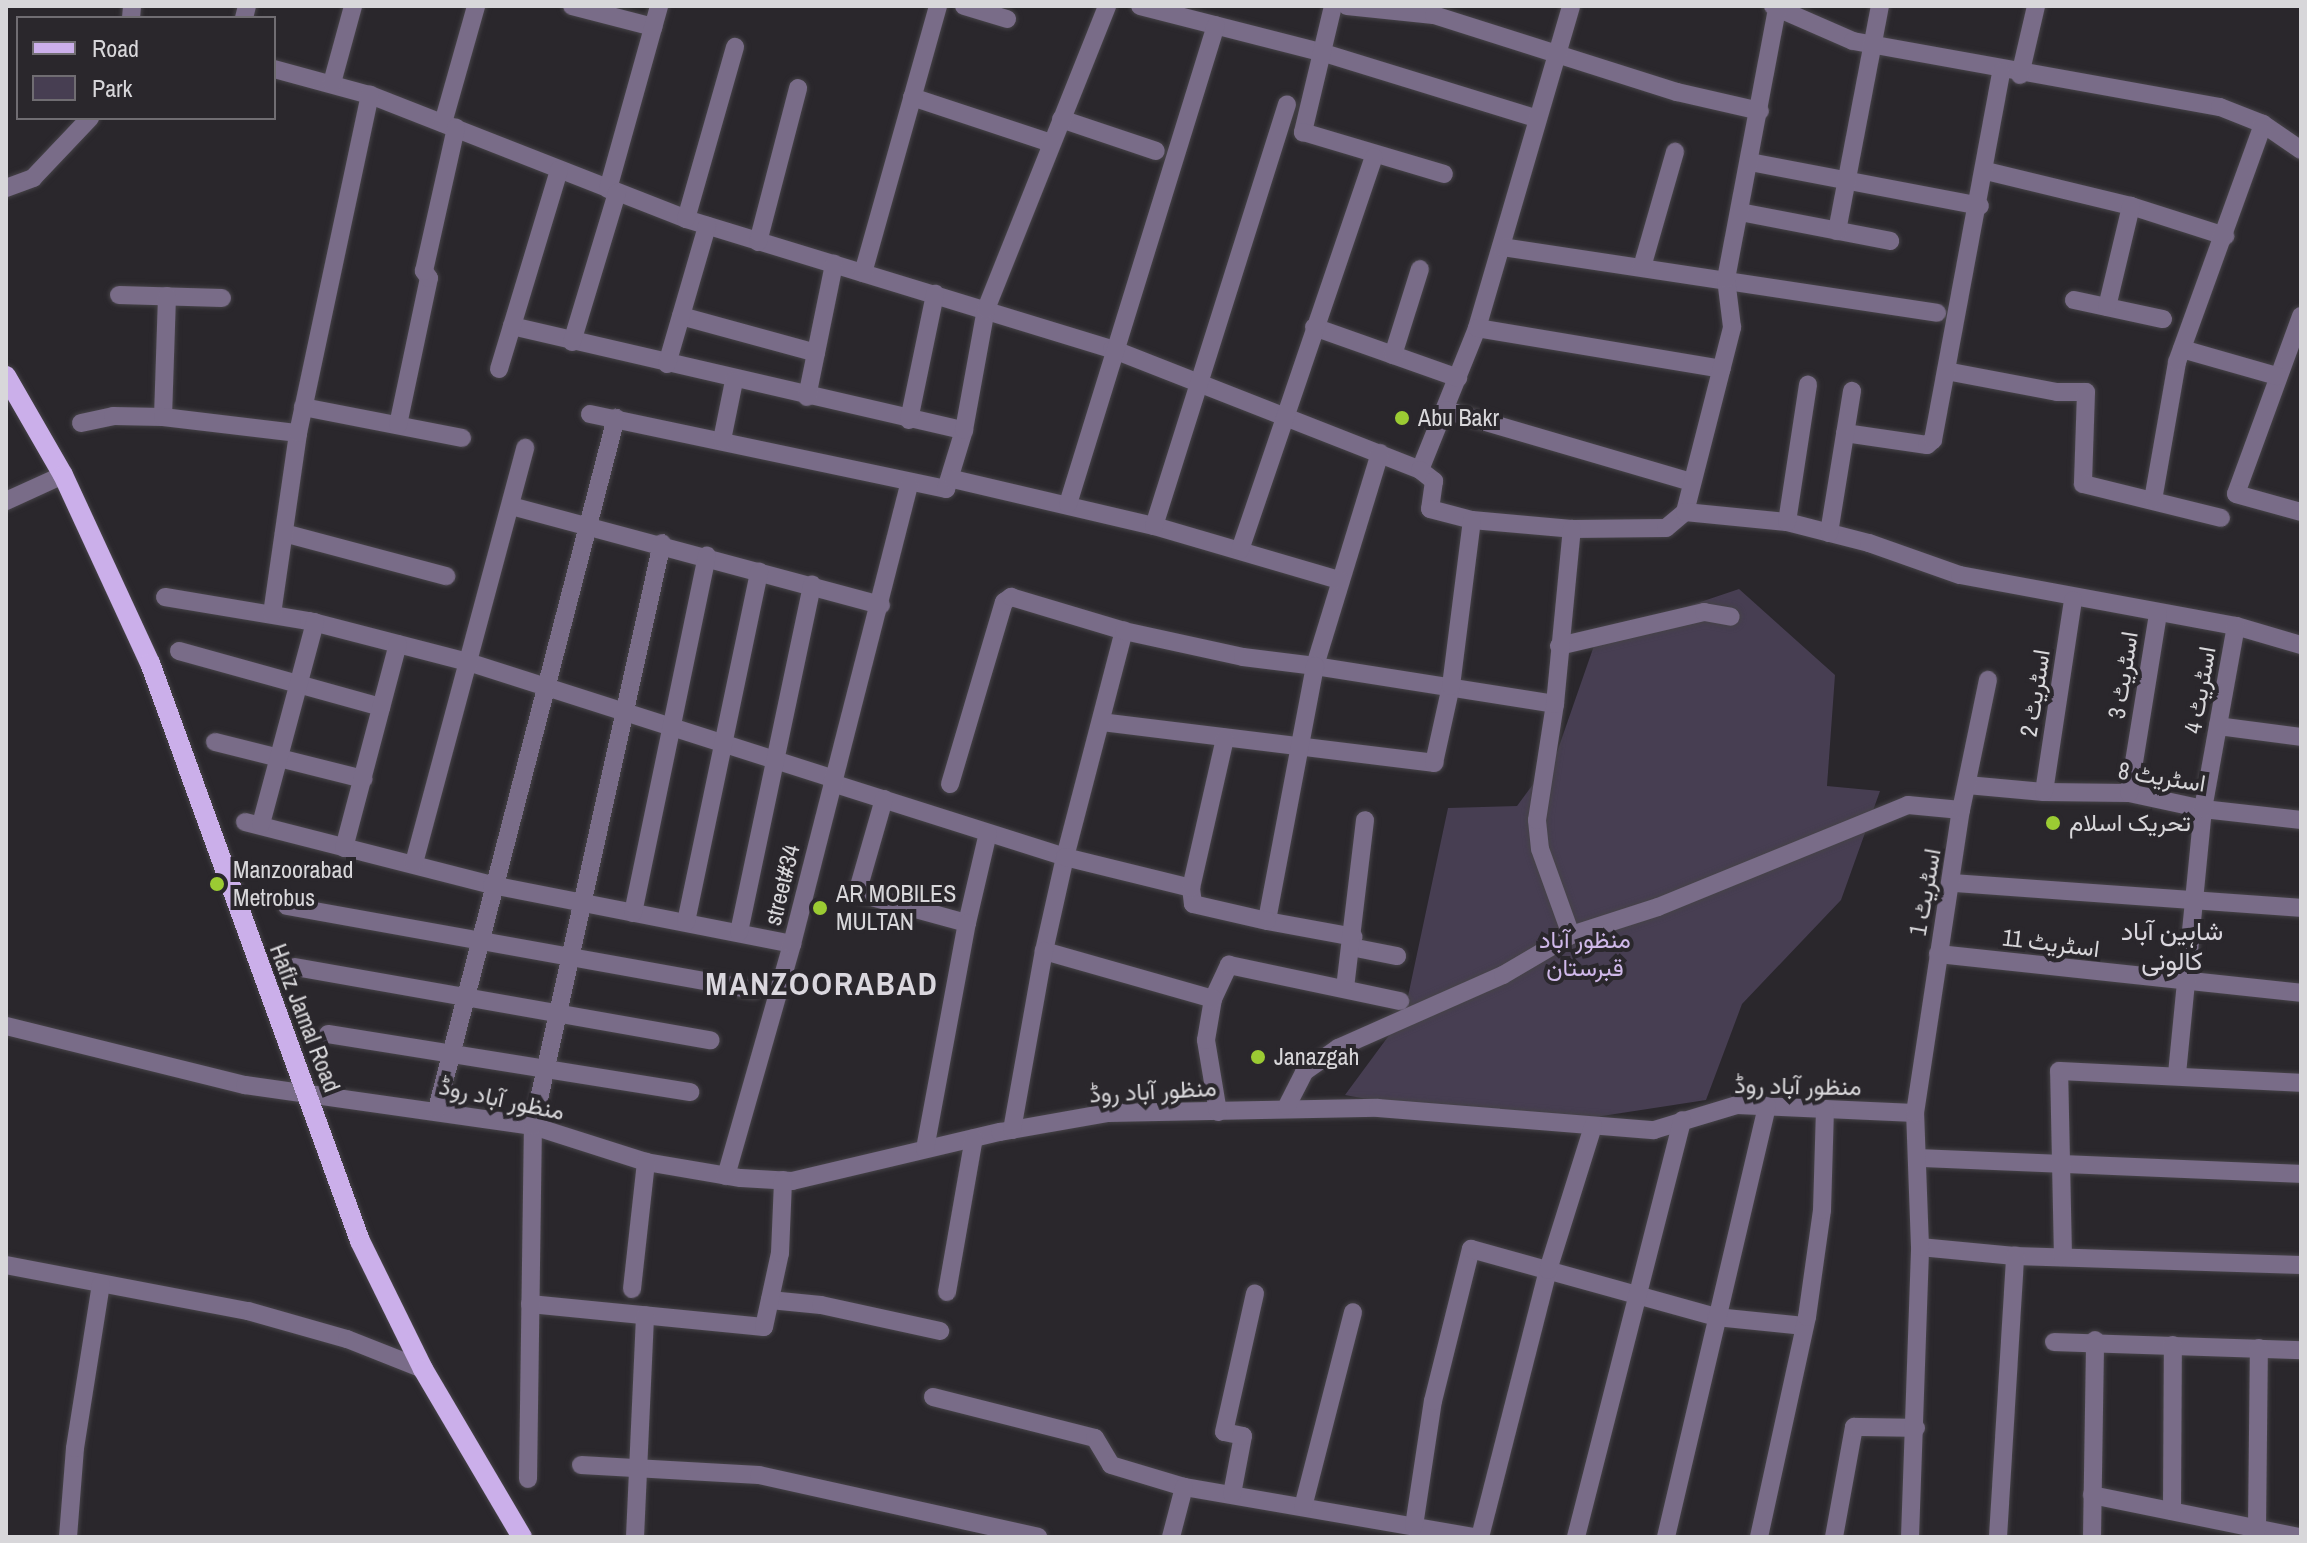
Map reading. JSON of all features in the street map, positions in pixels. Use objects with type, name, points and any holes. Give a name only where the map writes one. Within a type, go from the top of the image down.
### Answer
[{"type":"main road","name":"Hafiz Jamal Road","points":[[6,376],[63,475],[150,663],[246,939],[309,1098],[360,1241],[423,1369],[522,1537]]},
{"type":"street","points":[[332,83],[353,6]]},
{"type":"street","points":[[398,425],[429,278],[424,271],[450,126],[476,6]]},
{"type":"street","points":[[572,6],[653,27]]},
{"type":"street","points":[[572,342],[659,6]]},
{"type":"street","points":[[863,273],[938,6]]},
{"type":"street","points":[[964,6],[1007,19]]},
{"type":"street","points":[[590,414],[722,440],[940,491],[953,479],[986,309],[1107,6]]},
{"type":"street","points":[[1140,6],[1324,53],[1535,118]]},
{"type":"street","points":[[1333,6],[1303,132],[1374,157],[1444,174]]},
{"type":"street","points":[[1347,6],[1434,10],[1677,92],[1760,111]]},
{"type":"street","points":[[1420,470],[1477,328],[1502,247],[1535,118],[1571,6]]},
{"type":"street","points":[[1837,231],[1880,6]]},
{"type":"street","points":[[1845,433],[1931,444],[1986,171],[2010,73],[2036,6]]},
{"type":"street","points":[[276,69],[370,95],[686,219],[1112,349],[1420,470],[1434,481],[1430,509],[1472,520],[1572,529],[1666,528],[1685,512],[1732,327],[1726,279],[1760,111],[1775,7],[1853,41],[2010,73],[2141,89],[2220,107],[2263,124],[2300,146]]},
{"type":"street","points":[[1068,504],[1112,349],[1216,25]]},
{"type":"street","points":[[686,219],[735,47]]},
{"type":"street","points":[[758,242],[798,88]]},
{"type":"street","points":[[272,614],[298,433],[370,95]]},
{"type":"street","points":[[912,97],[1051,143]]},
{"type":"street","points":[[1154,526],[1287,104]]},
{"type":"street","points":[[1061,119],[1156,151]]},
{"type":"street","points":[[6,188],[33,178],[88,120]]},
{"type":"street","points":[[2153,500],[2182,349],[2263,124]]},
{"type":"street","points":[[1642,267],[1675,152]]},
{"type":"street","points":[[1240,550],[1374,157]]},
{"type":"street","points":[[1750,162],[1980,206]]},
{"type":"street","points":[[499,369],[559,170]]},
{"type":"street","points":[[1986,171],[2131,206],[2225,236]]},
{"type":"street","points":[[2107,307],[2131,206]]},
{"type":"street","points":[[1740,212],[1890,241]]},
{"type":"street","points":[[667,364],[707,226]]},
{"type":"street","points":[[1502,247],[1937,313]]},
{"type":"street","points":[[807,397],[834,264]]},
{"type":"street","points":[[1393,355],[1420,269]]},
{"type":"street","points":[[909,420],[935,294]]},
{"type":"street","points":[[119,295],[222,298]]},
{"type":"street","points":[[163,417],[167,296]]},
{"type":"street","points":[[2074,300],[2163,319]]},
{"type":"street","points":[[681,316],[816,353]]},
{"type":"street","points":[[2301,316],[2236,494],[2301,512]]},
{"type":"street","points":[[512,326],[734,381],[964,430]]},
{"type":"street","points":[[1314,327],[1458,378]]},
{"type":"street","points":[[1477,328],[1722,369]]},
{"type":"street","points":[[2182,349],[2277,376]]},
{"type":"street","points":[[1946,371],[2057,392],[2086,392],[2083,484],[2221,518]]},
{"type":"street","points":[[722,440],[734,381]]},
{"type":"street","points":[[1787,522],[1808,385]]},
{"type":"street","points":[[1829,533],[1852,391]]},
{"type":"street","points":[[303,407],[462,438]]},
{"type":"street","points":[[1445,410],[1692,482]]},
{"type":"street","points":[[81,423],[113,416],[163,417],[298,433]]},
{"type":"street","points":[[437,1109],[455,1056],[492,885],[616,418]]},
{"type":"street","points":[[414,863],[525,448]]},
{"type":"street","points":[[1267,921],[1296,749],[1315,666],[1380,453]]},
{"type":"street","points":[[6,501],[63,475]]},
{"type":"street","points":[[953,479],[1154,526],[1339,580]]},
{"type":"street","name":"street#34","points":[[726,1176],[792,944],[881,605],[909,485]]},
{"type":"street","points":[[511,506],[662,543],[881,605]]},
{"type":"street","points":[[1685,512],[1787,522],[1960,575],[2073,600],[2236,626],[2301,645]]},
{"type":"street","points":[[1101,722],[1296,749],[1434,763],[1451,686],[1472,520]]},
{"type":"street","points":[[1571,935],[1540,849],[1537,820],[1555,704],[1572,529]]},
{"type":"street","points":[[284,533],[446,576]]},
{"type":"street","points":[[528,1479],[533,1126],[580,901],[662,543]]},
{"type":"street","points":[[633,913],[707,556]]},
{"type":"street","points":[[686,922],[759,572]]},
{"type":"street","points":[[739,932],[812,585]]},
{"type":"street","points":[[165,597],[315,622],[468,662],[988,833],[1065,857],[1191,888]]},
{"type":"street","points":[[950,784],[1006,598],[1124,631],[1243,657],[1555,704]]},
{"type":"street","name":"اسٹریٹ 2","points":[[2044,792],[2073,600]]},
{"type":"street","points":[[1559,646],[1704,612],[1731,617]]},
{"type":"street","name":"اسٹریٹ 3","points":[[2129,793],[2158,613]]},
{"type":"street","points":[[315,622],[280,757],[253,823],[492,885],[792,944]]},
{"type":"street","name":"اسٹریٹ 4","points":[[2177,1074],[2182,983],[2203,809],[2236,626]]},
{"type":"street","points":[[1012,1130],[1044,951],[1065,857],[1124,631]]},
{"type":"street","points":[[344,848],[398,644]]},
{"type":"street","points":[[179,651],[381,707]]},
{"type":"street","name":"اسٹریٹ 1","points":[[1910,1537],[1920,1247],[1920,1158],[1915,1113],[1938,954],[1954,883],[1961,810],[1988,680]]},
{"type":"street","points":[[2218,726],[2301,737]]},
{"type":"street","points":[[1225,738],[1191,888],[1193,904],[1352,942],[1397,956]]},
{"type":"street","points":[[215,742],[363,779]]},
{"type":"street","name":"اسٹریٹ 8","points":[[1967,785],[2044,792],[2129,793],[2203,809],[2301,820]]},
{"type":"street","points":[[884,799],[857,893],[967,923]]},
{"type":"street","points":[[1287,1106],[1304,1072],[1338,1048],[1503,975],[1571,935],[1658,907],[1908,805],[1961,810]]},
{"type":"street","points":[[1345,988],[1365,820]]},
{"type":"street","points":[[925,1149],[967,923],[988,833]]},
{"type":"street","points":[[1954,883],[2192,897],[2301,908]]},
{"type":"street","points":[[287,906],[753,990]]},
{"type":"street","points":[[1044,951],[1213,999]]},
{"type":"street","name":"اسٹریٹ 11","points":[[1938,954],[2182,983],[2301,993]]},
{"type":"street","points":[[1218,1112],[1206,1040],[1213,999],[1227,965],[1400,1001]]},
{"type":"street","points":[[295,967],[711,1040]]},
{"type":"street","name":"منظور آباد روڈ","points":[[6,1026],[309,1098],[437,1109],[533,1126],[646,1162],[726,1176],[783,1180],[1012,1130],[1108,1113],[1218,1112],[1287,1106],[1378,1108],[1654,1130],[1737,1105],[1915,1113]]},
{"type":"street","points":[[328,1034],[543,1073],[690,1092]]},
{"type":"street","points":[[2063,1257],[2059,1071],[2177,1074],[2301,1083]]},
{"type":"street","points":[[1666,1537],[1767,1106]]},
{"type":"street","points":[[1759,1537],[1805,1326],[1822,1210],[1825,1109]]},
{"type":"street","points":[[1576,1537],[1682,1120]]},
{"type":"street","points":[[1480,1537],[1548,1270],[1593,1126]]},
{"type":"street","points":[[947,1292],[974,1138]]},
{"type":"street","points":[[1920,1158],[2301,1174]]},
{"type":"street","points":[[632,1289],[646,1162]]},
{"type":"street","points":[[530,1304],[764,1327],[780,1253],[783,1180]]},
{"type":"street","points":[[1920,1247],[2015,1256],[2301,1265]]},
{"type":"street","points":[[1414,1526],[1433,1401],[1471,1249],[1716,1317],[1805,1326]]},
{"type":"street","points":[[1998,1537],[2015,1256]]},
{"type":"street","points":[[6,1265],[248,1311],[347,1339],[423,1369]]},
{"type":"street","points":[[68,1537],[75,1448],[101,1284]]},
{"type":"street","points":[[1232,1494],[1243,1436],[1224,1432],[1255,1293]]},
{"type":"street","points":[[770,1300],[821,1305],[940,1331]]},
{"type":"street","points":[[1303,1507],[1353,1312]]},
{"type":"street","points":[[635,1537],[645,1315]]},
{"type":"street","points":[[2054,1342],[2095,1340],[2301,1350]]},
{"type":"street","points":[[2092,1537],[2095,1340]]},
{"type":"street","points":[[2172,1511],[2173,1345]]},
{"type":"street","points":[[2257,1529],[2259,1348]]},
{"type":"street","points":[[933,1397],[1095,1438],[1111,1465],[1184,1487],[1473,1537]]},
{"type":"street","points":[[1834,1537],[1854,1427],[1916,1428]]},
{"type":"street","points":[[581,1465],[759,1475],[1038,1537]]},
{"type":"street","points":[[1171,1537],[1184,1487]]},
{"type":"street","points":[[2092,1495],[2298,1537]]},
{"type":"green space","name":"منظور آباد قبرستان","points":[[1739,589],[1835,675],[1827,786],[1880,791],[1841,900],[1742,1004],[1706,1100],[1524,1128],[1345,1095],[1404,1015],[1448,808],[1517,806],[1557,752],[1597,637]]},
{"type":"place","name":"Abu Bakr","points":[[1402,418]]},
{"type":"place","name":"تحریک اسلام","points":[[2053,823]]},
{"type":"place","name":"Manzoorabad Metrobus","points":[[217,884]]},
{"type":"place","name":"AR MOBILES MULTAN","points":[[820,908]]},
{"type":"place","name":"Janazgah","points":[[1258,1057]]},
{"type":"district","name":"شاہین آباد کالونی","points":[[2172,946]]},
{"type":"district","name":"MANZOORABAD","points":[[822,984]]}]
